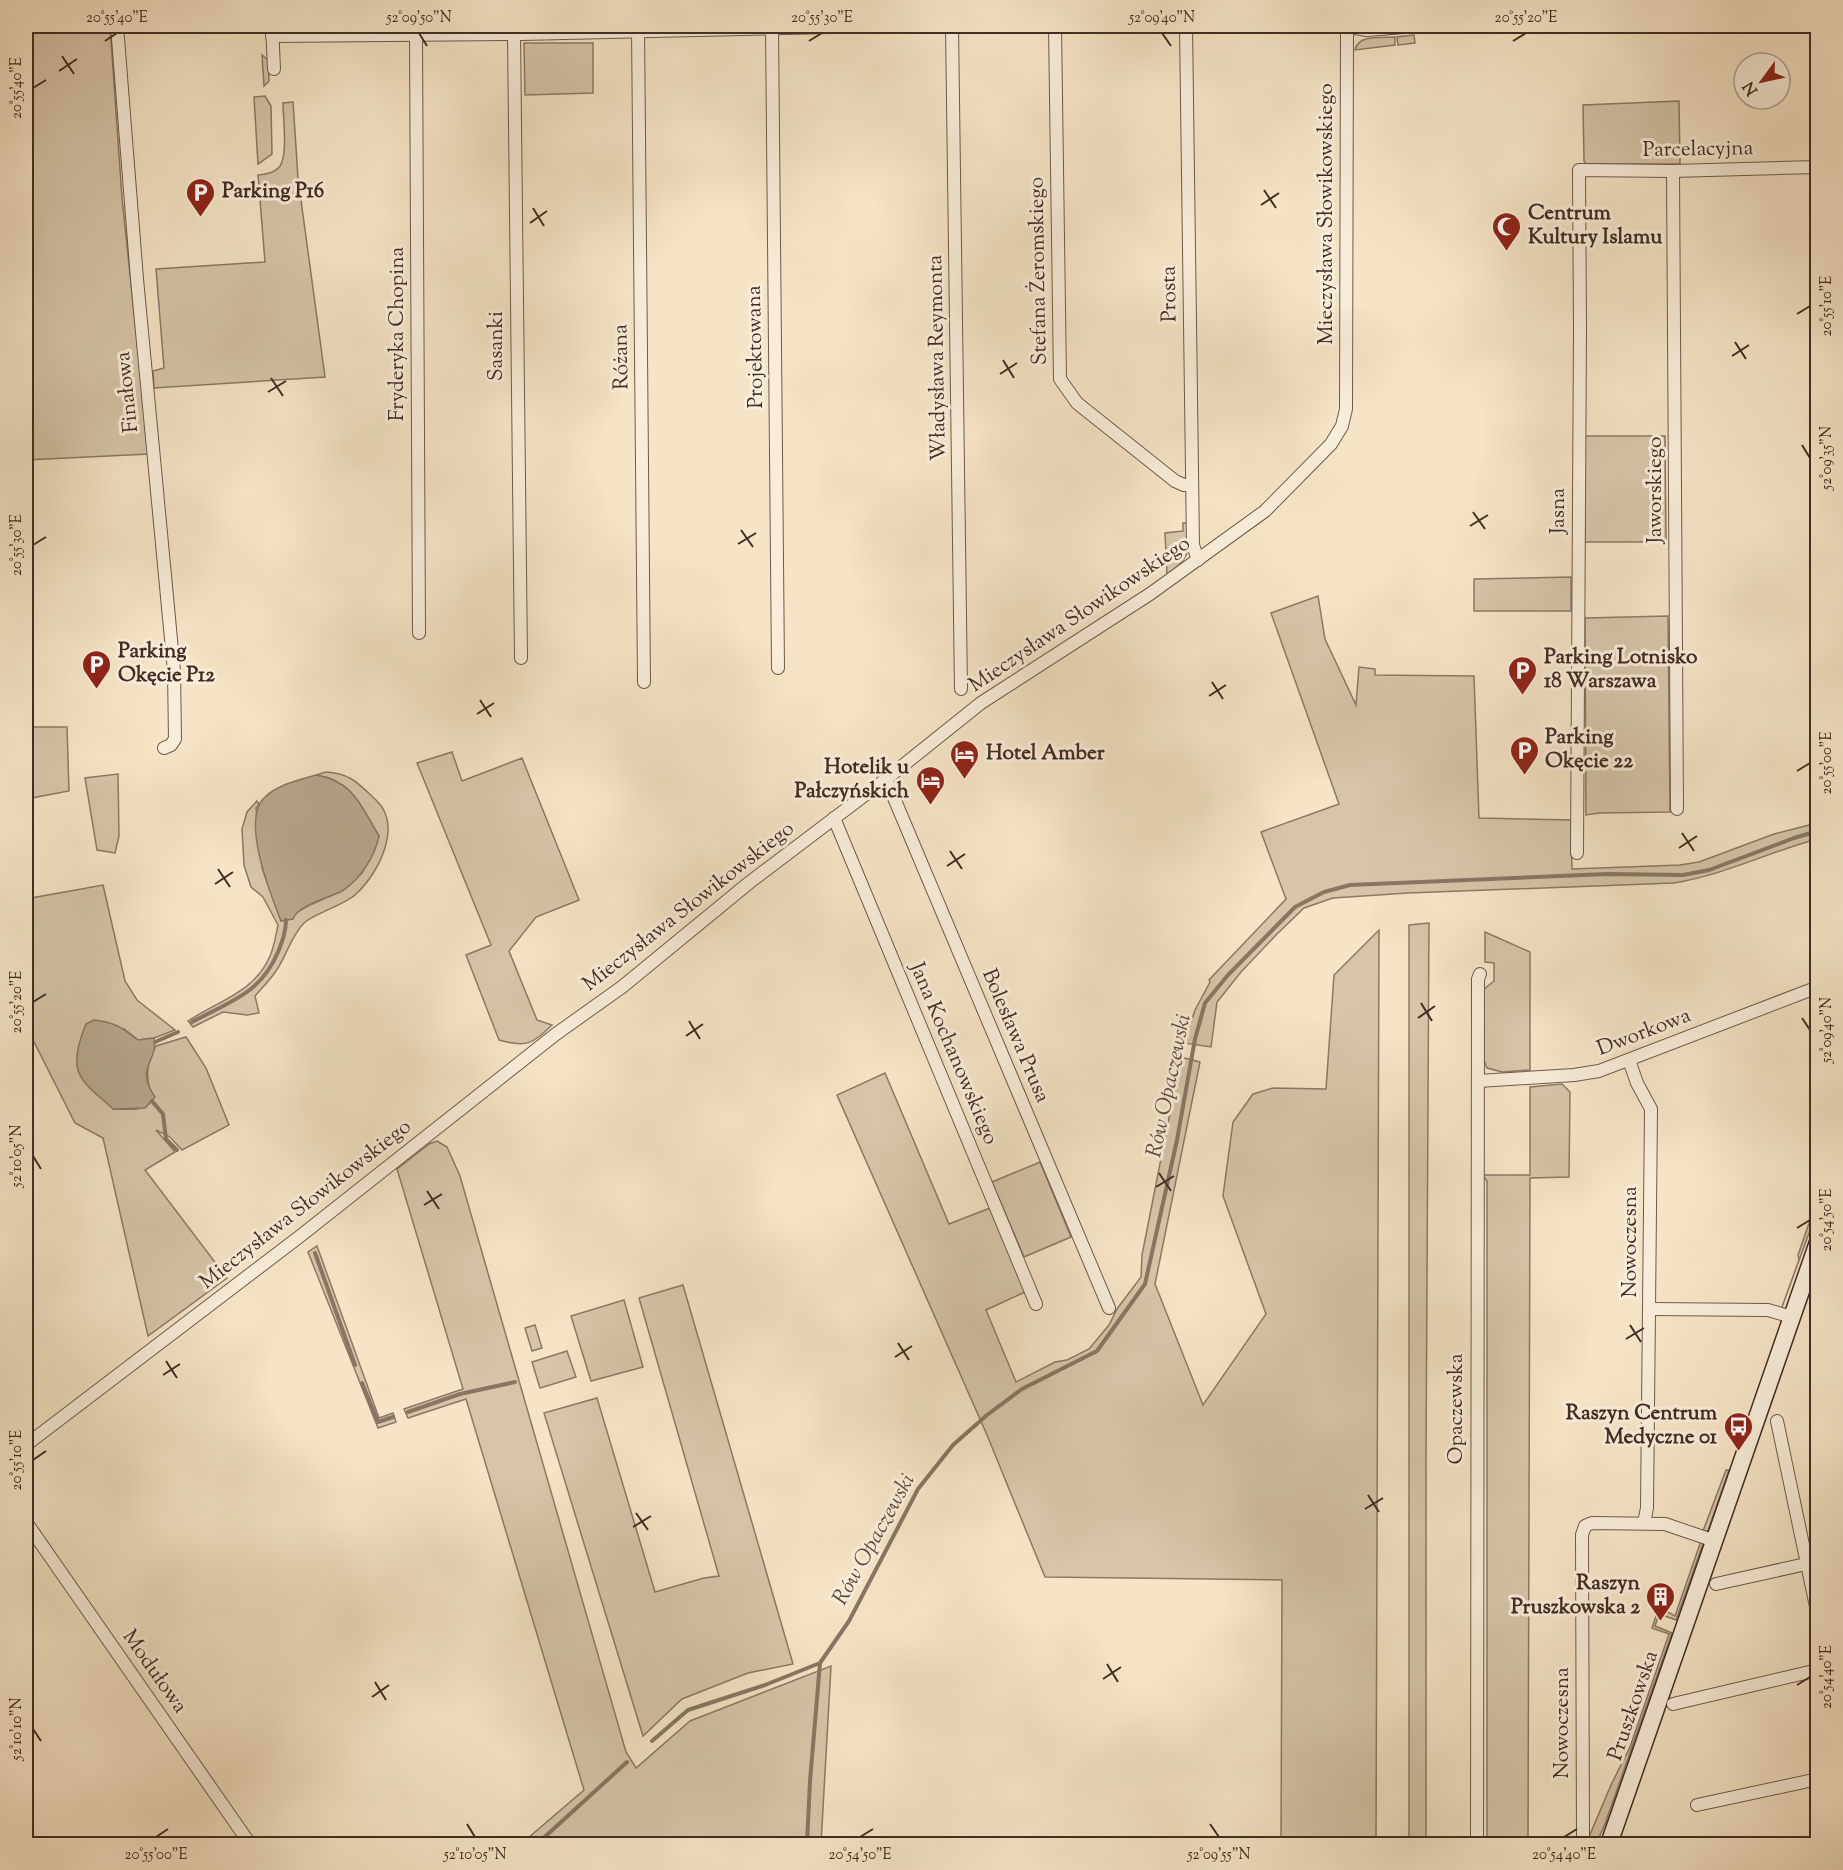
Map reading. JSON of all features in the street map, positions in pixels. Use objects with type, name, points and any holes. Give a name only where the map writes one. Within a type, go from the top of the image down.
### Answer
[{"type":"street","name":"Finałowa","points":[[117,26],[136,279],[174,671],[175,739],[171,745],[164,748]]},
{"type":"street","points":[[274,69],[272,31],[416,35],[638,28],[878,26]]},
{"type":"street","name":"Władysława Reymonta","points":[[952,26],[961,689]]},
{"type":"street","name":"Stefana Żeromskiego","points":[[1055,26],[1060,378],[1077,403],[1175,481],[1192,486]]},
{"type":"street","name":"Prosta","points":[[1186,26],[1193,545],[1198,560]]},
{"type":"street","points":[[1346,26],[1367,30],[1416,26]]},
{"type":"street","name":"Mieczysława Słowikowskiego","points":[[26,1445],[299,1237],[556,1034],[622,987],[750,882],[886,779],[981,703],[1150,594],[1265,512],[1331,444],[1344,422],[1346,409],[1346,26]]},
{"type":"street","name":"Projektowana","points":[[772,27],[778,668]]},
{"type":"street","name":"Różana","points":[[638,28],[644,682]]},
{"type":"street","name":"Sasanki","points":[[508,31],[521,658]]},
{"type":"street","name":"Fryderyka Chopina","points":[[416,35],[419,633]]},
{"type":"street","name":"Parcelacyjna","points":[[1579,170],[1673,171],[1818,167]]},
{"type":"street","name":"Jasna","points":[[1577,853],[1579,170]]},
{"type":"street","name":"Jaworskiego","points":[[1673,171],[1677,808]]},
{"type":"street","name":"Bolesława Prusa","points":[[886,779],[1109,1308]]},
{"type":"street","name":"Jana Kochanowskiego","points":[[834,818],[1036,1304]]},
{"type":"street","name":"Opaczewska","points":[[1477,1845],[1478,979],[1480,974]]},
{"type":"street","name":"Dworkowa","points":[[1478,1081],[1599,1071],[1818,987]]},
{"type":"street","name":"Nowoczesna","points":[[1583,1838],[1583,1530],[1588,1523],[1644,1523],[1647,1508],[1651,1108],[1637,1083],[1629,1060]]},
{"type":"street","name":"Pruszkowska","points":[[1609,1845],[1818,1242]]},
{"type":"street","points":[[1650,1309],[1768,1310],[1792,1317]]},
{"type":"street","points":[[1777,1421],[1818,1616]]},
{"type":"street","name":"Modułowa","points":[[26,1522],[250,1845]]},
{"type":"street","points":[[1644,1523],[1669,1525],[1716,1541]]},
{"type":"street","points":[[1716,1584],[1806,1564]]},
{"type":"street","points":[[1673,1704],[1818,1670]]},
{"type":"street","points":[[1697,1805],[1818,1779]]},
{"type":"shaded area","points":[[26,26],[110,26],[122,198],[149,454],[26,460]]},
{"type":"shaded area","points":[[1414,35],[1415,43],[1398,45],[1397,37]]},
{"type":"shaded area","points":[[1395,37],[1395,45],[1355,50],[1361,41],[1366,39]]},
{"type":"shaded area","points":[[524,43],[593,43],[593,93],[525,95]]},
{"type":"shaded area","points":[[262,55],[268,60],[269,81],[264,86]]},
{"type":"shaded area","points":[[265,96],[271,106],[272,154],[258,164],[254,97]]},
{"type":"shaded area","points":[[1679,101],[1680,164],[1586,164],[1584,161],[1583,105]]},
{"type":"shaded area","points":[[293,102],[298,178],[325,377],[154,388],[153,371],[164,368],[156,269],[265,262],[258,175],[273,172],[280,166],[284,153],[283,103]]},
{"type":"shaded area","points":[[1584,436],[1665,436],[1666,542],[1585,542]]},
{"type":"shaded area","points":[[1183,523],[1189,523],[1187,553],[1181,563],[1167,575],[1165,533],[1183,531]]},
{"type":"shaded area","points":[[1571,577],[1571,611],[1474,611],[1474,579]]},
{"type":"shaded area","points":[[1318,596],[1325,639],[1356,705],[1359,667],[1375,669],[1375,675],[1474,676],[1479,818],[1571,820],[1572,869],[1680,865],[1699,862],[1774,834],[1817,823],[1817,839],[1711,875],[1674,883],[1333,898],[1304,908],[1241,972],[1217,1002],[1211,1047],[1184,1043],[1195,1010],[1209,980],[1286,899],[1261,832],[1339,804],[1271,613]]},
{"type":"shaded area","points":[[1668,616],[1670,812],[1586,815],[1585,618]]},
{"type":"shaded area","points":[[26,727],[67,727],[69,791],[26,799]]},
{"type":"shaded area","points":[[452,752],[462,781],[522,758],[579,900],[536,917],[509,951],[537,1020],[552,1025],[528,1043],[516,1044],[499,1040],[466,955],[491,945],[417,763]]},
{"type":"shaded area","points":[[326,772],[354,780],[384,810],[388,822],[388,835],[380,862],[356,894],[309,919],[299,928],[276,971],[255,996],[259,1013],[247,1015],[223,1012],[193,1027],[188,1021],[235,994],[255,979],[270,956],[274,945],[278,925],[263,897],[251,887],[244,865],[242,829],[247,812],[257,801],[262,868],[281,921],[343,890],[362,873],[379,836],[348,789],[329,778],[316,775]]},
{"type":"shaded area","points":[[118,774],[119,836],[115,853],[97,850],[85,778]]},
{"type":"shaded area","points":[[316,775],[329,778],[348,789],[379,836],[366,867],[355,881],[342,891],[307,906],[293,919],[281,921],[265,876],[256,839],[258,808],[265,797],[276,789]]},
{"type":"shaded area","points":[[103,885],[125,981],[137,1000],[175,1030],[154,1038],[138,1040],[124,1029],[113,1109],[139,1108],[148,1105],[152,1101],[148,1067],[156,1046],[186,1037],[206,1068],[229,1125],[182,1150],[170,1137],[156,1130],[175,1152],[145,1170],[227,1278],[148,1336],[103,1138],[75,1123],[26,1026],[26,899]]},
{"type":"shaded area","points":[[1429,923],[1426,1844],[1409,1844],[1409,925]]},
{"type":"shaded area","points":[[1379,930],[1376,1844],[1281,1844],[1282,1580],[1045,1577],[987,1435],[837,1095],[885,1073],[949,1224],[990,1208],[1025,1292],[986,1310],[1016,1382],[1055,1362],[1067,1360],[1089,1349],[1109,1325],[1117,1309],[1141,1277],[1142,1255],[1181,1057],[1200,1062],[1155,1284],[1203,1405],[1266,1314],[1223,1196],[1233,1122],[1253,1094],[1273,1088],[1326,1089],[1334,975]]},
{"type":"shaded area","points":[[1485,932],[1530,952],[1530,1070],[1502,1072],[1487,1068],[1483,1058],[1483,990],[1494,981],[1494,963],[1485,962]]},
{"type":"shaded area","points":[[94,1020],[118,1026],[138,1040],[154,1038],[155,1046],[147,1078],[155,1097],[145,1108],[113,1109],[80,1076],[77,1059],[82,1034],[86,1024]]},
{"type":"shaded area","points":[[1562,1084],[1570,1092],[1569,1177],[1530,1178],[1528,1844],[1487,1844],[1487,1181],[1482,1175],[1530,1175],[1530,1087]]},
{"type":"shaded area","points":[[437,1141],[447,1147],[460,1176],[626,1752],[636,1768],[690,1721],[831,1666],[821,1844],[521,1844],[584,1790],[466,1399],[408,1418],[404,1409],[463,1389],[397,1169],[429,1144]]},
{"type":"shaded area","points":[[1040,1162],[1071,1237],[1024,1257],[992,1182]]},
{"type":"shaded area","points":[[1814,1209],[1816,1214],[1782,1307],[1799,1260],[1798,1255]]},
{"type":"shaded area","points":[[317,1246],[379,1418],[393,1413],[396,1422],[378,1428],[308,1252]]},
{"type":"shaded area","points":[[683,1285],[793,1664],[748,1673],[682,1699],[643,1736],[544,1413],[597,1398],[655,1592],[719,1576],[639,1298]]},
{"type":"shaded area","points":[[624,1300],[643,1367],[591,1381],[571,1316]]},
{"type":"shaded area","points":[[535,1325],[542,1348],[532,1351],[525,1328]]},
{"type":"shaded area","points":[[567,1351],[576,1377],[540,1388],[532,1362]]},
{"type":"shaded area","points":[[1726,1470],[1729,1470],[1708,1531],[1703,1531]]},
{"type":"shaded area","points":[[1701,1541],[1703,1544],[1676,1620],[1659,1614],[1655,1626],[1672,1633],[1605,1824],[1596,1844],[1586,1844],[1630,1747],[1669,1634],[1652,1628],[1659,1607],[1675,1616]]},
{"type":"shaded area","points":[[1817,1834],[1817,1844],[1788,1844]]},
{"type":"waterway","name":"Rów Opaczewski","points":[[652,1741],[688,1710],[765,1685],[820,1663],[849,1621],[918,1489],[953,1445],[987,1415],[1022,1389],[1097,1351],[1145,1284],[1177,1140],[1195,1039],[1205,1003],[1228,975],[1295,907],[1324,892],[1350,885],[1607,874],[1683,875],[1709,870],[1818,831]]},
{"type":"waterway","points":[[192,1022],[242,996],[262,978],[271,967],[278,952],[285,933],[286,920]]},
{"type":"waterway","points":[[155,1042],[178,1032]]},
{"type":"waterway","points":[[152,1101],[163,1114],[166,1139],[177,1150]]},
{"type":"waterway","points":[[315,1253],[355,1365]]},
{"type":"waterway","points":[[408,1412],[460,1394],[515,1382]]},
{"type":"waterway","points":[[362,1383],[378,1422],[393,1417]]},
{"type":"waterway","points":[[807,1844],[820,1663]]},
{"type":"waterway","name":"Rów Opaczewski","points":[[537,1844],[627,1762]]},
{"type":"place","name":"Parking P16","points":[[201,218]]},
{"type":"place","name":"Centrum Kultury Islamu","points":[[1507,252]]},
{"type":"place","name":"Parking Okęcie P12","points":[[97,690]]},
{"type":"place","name":"Parking Lotnisko 18 Warszawa","points":[[1523,696]]},
{"type":"place","name":"Parking Okęcie 22","points":[[1524,776]]},
{"type":"place","name":"Hotel Amber","points":[[965,780]]},
{"type":"place","name":"Hotelik u Pałczyńskich","points":[[930,806]]},
{"type":"place","name":"Raszyn Centrum Medyczne 01","points":[[1738,1452]]},
{"type":"place","name":"Raszyn Pruszkowska 2","points":[[1661,1622]]}]
